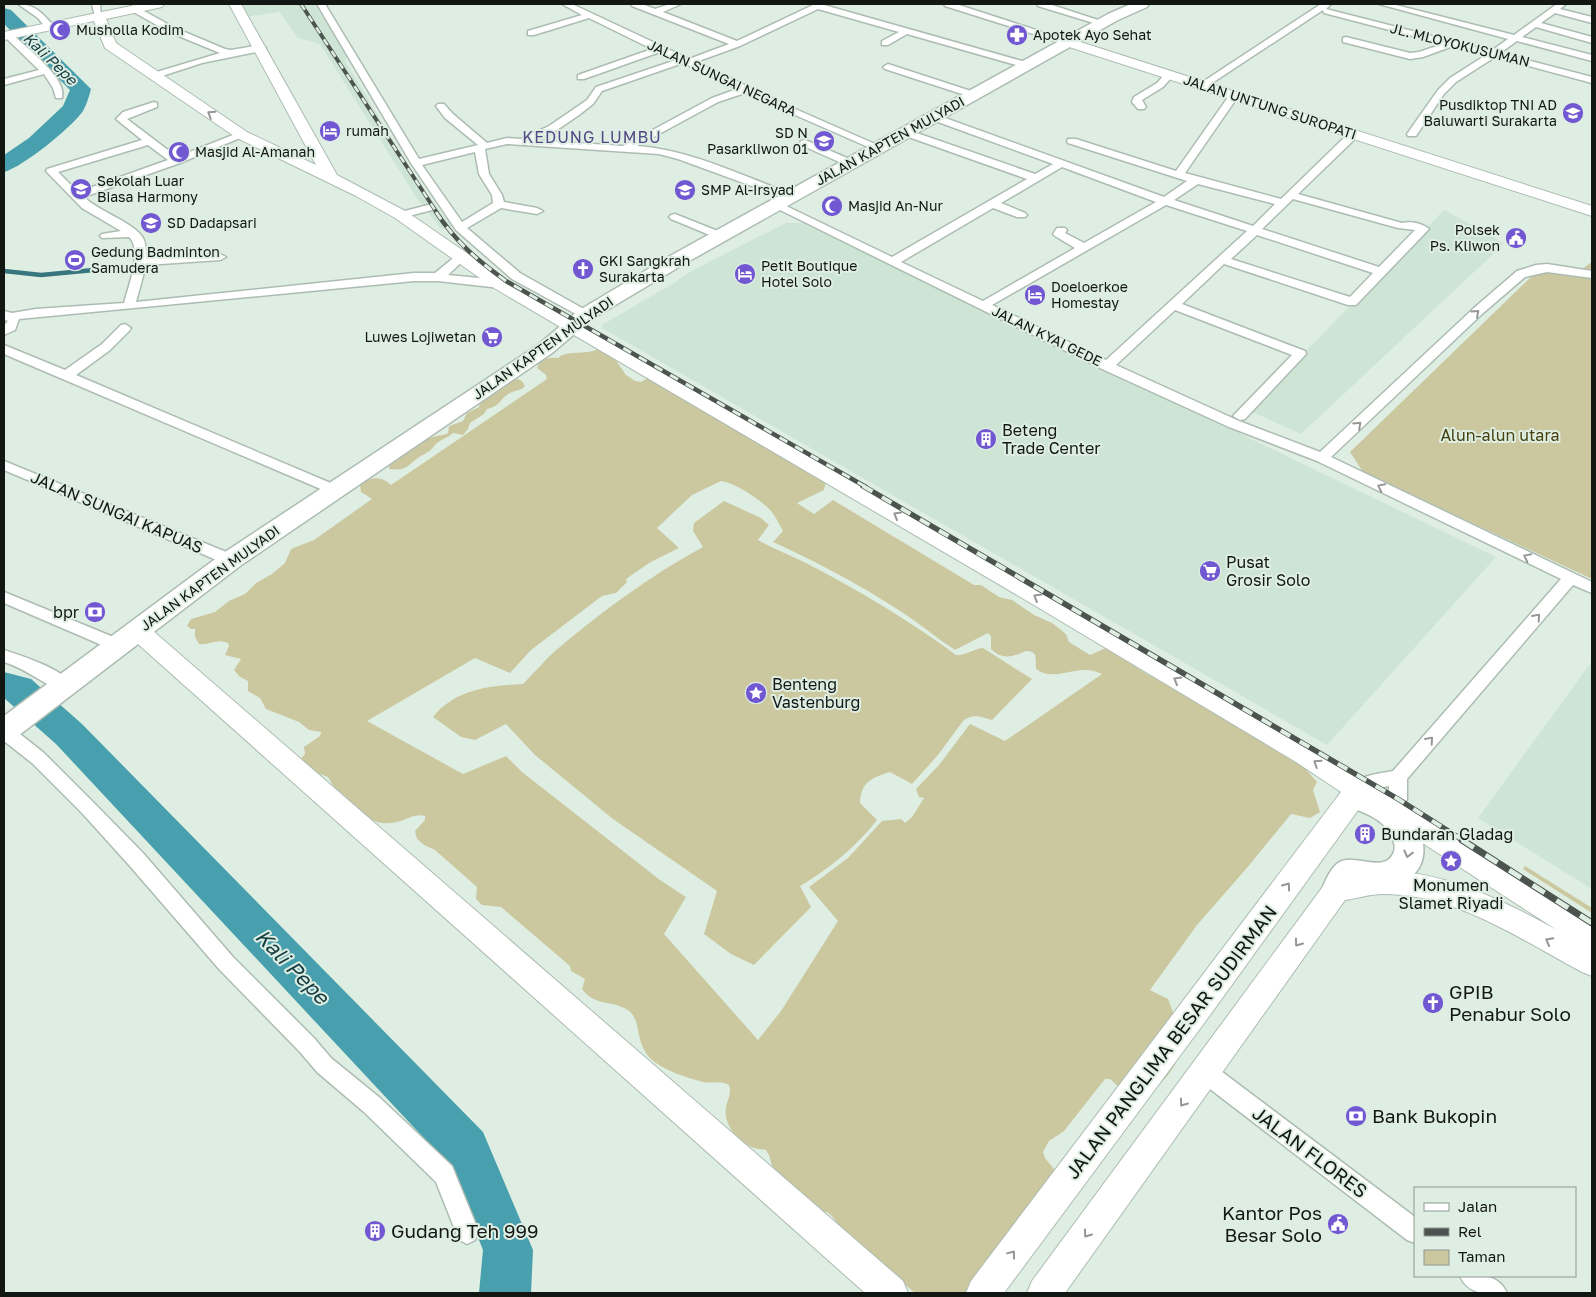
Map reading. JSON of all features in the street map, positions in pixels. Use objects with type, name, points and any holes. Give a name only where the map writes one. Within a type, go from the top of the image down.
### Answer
[{"type":"main road","name":"JALAN KAPTEN MULYADI","points":[[9,728],[231,560],[545,349],[578,321],[721,236],[850,163],[1068,42],[1142,4]]},
{"type":"main road","points":[[1337,889],[1349,872],[1377,877],[1389,875],[1399,870],[1406,862],[1410,853],[1407,832],[1391,812],[1355,793]]},
{"type":"street","points":[[22,4],[41,16],[46,27]]},
{"type":"street","points":[[8,35],[46,27],[97,9],[132,8],[158,4]]},
{"type":"street","points":[[235,4],[261,48],[331,178]]},
{"type":"street","points":[[321,4],[416,163],[460,228],[516,276],[578,321],[1304,755],[1355,793],[1369,783],[1398,777],[1571,578]]},
{"type":"street","name":"JALAN SUNGAI NEGARA","points":[[566,4],[807,118],[879,148]]},
{"type":"street","points":[[635,4],[737,44]]},
{"type":"street","points":[[655,12],[677,4]]},
{"type":"street","points":[[799,4],[817,6],[867,19],[905,32],[1026,65]]},
{"type":"street","name":"JALAN UNTUNG SUROPATI","points":[[948,4],[1592,211]]},
{"type":"street","points":[[1042,4],[1103,23]]},
{"type":"street","points":[[1202,85],[1327,7],[1338,4]]},
{"type":"street","points":[[1383,4],[1592,58]]},
{"type":"street","points":[[1412,134],[1441,92],[1454,80],[1474,68],[1562,4]]},
{"type":"street","points":[[523,141],[563,122],[590,102],[599,89],[737,44],[817,6]]},
{"type":"street","points":[[1232,76],[1327,7]]},
{"type":"street","name":"JL. MLOYOKUSUMAN","points":[[1327,7],[1388,27],[1592,80]]},
{"type":"street","points":[[132,8],[172,30],[231,53]]},
{"type":"street","points":[[97,9],[110,45],[242,135],[331,178],[401,215],[500,284],[578,321]]},
{"type":"street","points":[[1553,10],[1592,20]]},
{"type":"street","points":[[531,33],[590,15]]},
{"type":"street","points":[[1533,24],[1592,40]]},
{"type":"street","points":[[1362,44],[1388,27]]},
{"type":"street","points":[[885,43],[905,32]]},
{"type":"street","points":[[8,35],[45,71],[59,89],[59,96]]},
{"type":"street","points":[[1346,40],[1413,56],[1451,44]]},
{"type":"street","points":[[153,76],[199,61],[261,48]]},
{"type":"street","points":[[582,77],[660,49]]},
{"type":"street","points":[[888,67],[974,94]]},
{"type":"street","points":[[4,82],[45,71]]},
{"type":"street","points":[[1142,107],[1136,102],[1137,99],[1160,85],[1170,74]]},
{"type":"street","points":[[624,148],[715,100],[747,89]]},
{"type":"street","points":[[1180,174],[1234,95]]},
{"type":"street","points":[[154,105],[121,118],[176,161]]},
{"type":"street","points":[[441,106],[449,116],[483,147],[484,174],[497,195],[499,204]]},
{"type":"street","points":[[934,117],[1062,163],[1105,165],[1180,174],[1196,180],[1423,230],[1352,302],[1223,260]]},
{"type":"street","points":[[907,133],[1035,178]]},
{"type":"street","points":[[1107,366],[1223,260],[1354,134]]},
{"type":"street","points":[[77,196],[176,161],[242,135]]},
{"type":"street","points":[[129,306],[141,262],[138,239],[131,232],[93,211],[51,171],[150,141]]},
{"type":"street","points":[[416,163],[507,141],[624,148],[673,154],[783,201]]},
{"type":"street","points":[[1072,141],[1105,165],[1165,200],[1382,272]]},
{"type":"street","points":[[806,143],[850,163]]},
{"type":"street","points":[[894,261],[1062,163]]},
{"type":"street","points":[[984,305],[1196,180]]},
{"type":"street","name":"JALAN KYAI GEDE","points":[[783,201],[894,261],[1107,366],[1234,424],[1322,458]]},
{"type":"street","points":[[992,203],[1021,215]]},
{"type":"street","points":[[460,228],[499,204],[537,211]]},
{"type":"street","points":[[401,215],[428,208]]},
{"type":"street","points":[[675,217],[721,236]]},
{"type":"street","points":[[1061,230],[1059,234],[1083,247]]},
{"type":"street","points":[[106,236],[131,232]]},
{"type":"street","points":[[141,262],[220,257]]},
{"type":"street","points":[[438,277],[461,257]]},
{"type":"street","points":[[1592,274],[1547,268],[1536,268],[1521,274],[1478,311],[1322,458],[1592,588]]},
{"type":"street","points":[[8,316],[129,306],[414,277],[438,277],[500,284]]},
{"type":"street","points":[[1174,305],[1300,354],[1240,416]]},
{"type":"street","points":[[4,331],[14,321],[8,316]]},
{"type":"street","points":[[67,375],[106,347],[125,328]]},
{"type":"street","points":[[4,349],[16,356],[67,375],[335,490]]},
{"type":"street","name":"JALAN SUNGAI KAPUAS","points":[[4,465],[231,560]]},
{"type":"street","points":[[4,597],[127,638],[891,1293]]},
{"type":"street","points":[[4,656],[25,662],[43,671],[62,688]]},
{"type":"street","points":[[9,728],[17,743],[38,758],[88,808],[136,859],[226,963],[307,1045],[324,1065],[372,1105],[444,1174],[468,1232]]},
{"type":"street","points":[[1398,777],[1398,799],[1391,812],[1416,825],[1592,938]]},
{"type":"street","name":"JALAN PANGLIMA BESAR SUDIRMAN","points":[[983,1293],[1194,1012],[1355,793]]},
{"type":"street","points":[[1472,900],[1493,874]]},
{"type":"street","points":[[1044,1293],[1337,889],[1382,882],[1410,884],[1472,900],[1592,963]]},
{"type":"street","name":"JALAN FLORES","points":[[1205,1072],[1414,1231]]},
{"type":"street","points":[[1473,1277],[1495,1293]]},
{"type":"shaded area","points":[[239,4],[314,4],[347,54],[345,61],[421,186],[452,227],[441,229],[418,200],[320,44],[298,38],[280,12],[246,17]]},
{"type":"shaded area","points":[[1444,210],[1504,244],[1301,434],[1248,410]]},
{"type":"shaded area","points":[[786,223],[803,223],[1496,557],[1327,745],[602,328],[602,325],[693,270]]},
{"type":"shaded area","points":[[1592,661],[1592,889],[1478,818]]},
{"type":"green space","name":"Alun-alun utara","points":[[1592,262],[1592,579],[1363,472],[1350,452],[1535,273],[1561,272],[1572,276]]},
{"type":"green space","points":[[602,346],[618,359],[617,362],[626,375],[635,381],[641,382],[653,375],[826,481],[824,490],[797,503],[814,514],[833,500],[974,585],[981,585],[999,597],[1012,600],[1034,615],[1052,623],[1066,634],[1069,642],[1090,655],[1106,648],[1150,676],[1153,673],[1304,767],[1317,782],[1313,790],[1320,812],[1310,818],[1291,814],[1197,925],[1150,990],[1168,999],[1178,1027],[1180,1050],[1172,1070],[1151,1092],[1120,1088],[1110,1079],[1105,1079],[1064,1131],[1049,1141],[1043,1152],[1045,1158],[1054,1169],[1053,1228],[1039,1242],[970,1293],[915,1293],[844,1232],[832,1216],[827,1212],[821,1212],[774,1173],[766,1150],[748,1146],[738,1138],[730,1127],[726,1114],[730,1094],[729,1085],[703,1082],[690,1078],[669,1070],[651,1059],[642,1046],[636,1020],[629,1011],[617,1005],[593,999],[587,995],[582,989],[585,979],[571,971],[570,966],[501,907],[482,905],[476,899],[477,887],[435,850],[417,839],[415,831],[425,820],[425,816],[420,815],[387,823],[372,820],[358,811],[344,798],[343,794],[334,787],[328,777],[306,769],[299,761],[305,754],[304,747],[320,736],[321,732],[309,730],[299,722],[266,709],[260,698],[248,691],[248,681],[240,677],[234,670],[241,659],[225,655],[229,646],[228,643],[220,641],[199,644],[195,637],[195,629],[187,626],[191,619],[215,612],[229,601],[245,594],[256,583],[272,574],[285,563],[291,549],[314,540],[372,499],[361,492],[360,485],[364,482],[376,478],[384,480],[391,485],[547,379],[546,375],[537,368],[540,362],[549,358],[559,358],[565,354],[598,349]],"holes":[[[721,481],[727,482],[755,497],[773,513],[783,531],[773,542],[815,562],[880,598],[955,650],[988,633],[991,636],[991,649],[999,655],[1017,655],[1030,651],[1035,654],[1036,669],[1042,672],[1054,674],[1086,670],[1102,674],[1005,741],[970,724],[939,765],[916,789],[919,797],[924,798],[912,817],[905,823],[901,819],[882,821],[848,858],[809,887],[838,921],[781,1011],[758,1040],[664,934],[686,897],[660,880],[522,772],[506,756],[463,774],[367,721],[475,658],[510,673],[531,650],[602,596],[616,593],[627,582],[626,579],[649,563],[679,548],[657,528],[692,495]]]},
{"type":"green space","points":[[518,379],[525,386],[520,390],[510,393],[498,404],[487,409],[484,414],[470,423],[463,435],[453,433],[438,442],[407,467],[389,469],[395,458],[406,448],[420,441],[448,433],[449,426],[463,421],[467,413],[479,407],[483,398],[499,391],[498,389],[509,381]]},
{"type":"green space","points":[[724,501],[761,518],[769,525],[758,540],[806,563],[864,595],[956,655],[983,648],[1032,679],[992,720],[974,716],[963,721],[938,755],[912,784],[890,772],[877,776],[868,782],[862,790],[860,803],[877,820],[841,857],[800,886],[811,907],[754,965],[731,954],[704,934],[717,891],[613,819],[535,755],[506,724],[475,740],[461,737],[433,717],[452,700],[463,695],[486,688],[523,684],[555,651],[608,608],[645,582],[703,547],[693,531],[694,523]]},
{"type":"green space","points":[[1525,866],[1592,908],[1592,913],[1523,869]]},
{"type":"waterway","name":"Kali Pepe","points":[[4,14],[81,89],[73,109],[37,143],[4,165]]},
{"type":"waterway","points":[[4,271],[41,275],[136,266]]},
{"type":"waterway","name":"Kali Pepe","points":[[4,685],[18,689],[69,734],[466,1149],[508,1250],[505,1293]]},
{"type":"railway","points":[[301,4],[437,213]]},
{"type":"railway","points":[[436,212],[468,250],[506,281],[866,487]]},
{"type":"railway","points":[[863,486],[1398,799],[1464,841]]},
{"type":"railway","points":[[1462,840],[1592,923]]},
{"type":"place","name":"Musholla Kodim","points":[[60,30]]},
{"type":"place","name":"Apotek Ayo Sehat","points":[[1017,35]]},
{"type":"place","name":"Pusdiktop TNI AD Baluwarti Surakarta","points":[[1573,113]]},
{"type":"place","name":"rumah","points":[[330,131]]},
{"type":"place","name":"SD N Pasarkliwon 01","points":[[824,141]]},
{"type":"place","name":"Masjid Al-Amanah","points":[[179,152]]},
{"type":"place","name":"Sekolah Luar Biasa Harmony","points":[[81,189]]},
{"type":"place","name":"SMP Al-Irsyad","points":[[685,190]]},
{"type":"place","name":"Masjid An-Nur","points":[[832,206]]},
{"type":"place","name":"SD Dadapsari","points":[[151,223]]},
{"type":"place","name":"Polsek Ps. Kliwon","points":[[1516,238]]},
{"type":"place","name":"Gedung Badminton Samudera","points":[[75,260]]},
{"type":"place","name":"GKI Sangkrah Surakarta","points":[[583,269]]},
{"type":"place","name":"Petit Boutique Hotel Solo","points":[[745,274]]},
{"type":"place","name":"Doeloerkoe Homestay","points":[[1035,295]]},
{"type":"place","name":"Luwes Lojiwetan","points":[[492,337]]},
{"type":"place","name":"Beteng Trade Center","points":[[986,439]]},
{"type":"place","name":"Pusat Grosir Solo","points":[[1210,571]]},
{"type":"place","name":"bpr","points":[[95,612]]},
{"type":"place","name":"Benteng Vastenburg","points":[[756,693]]},
{"type":"place","name":"Bundaran Gladag","points":[[1365,834]]},
{"type":"place","name":"Monumen Slamet Riyadi","points":[[1451,861]]},
{"type":"place","name":"GPIB Penabur Solo","points":[[1433,1003]]},
{"type":"place","name":"Bank Bukopin","points":[[1356,1116]]},
{"type":"place","name":"Kantor Pos Besar Solo","points":[[1338,1224]]},
{"type":"place","name":"Gudang Teh 999","points":[[375,1231]]},
{"type":"district","name":"KEDUNG LUMBU","points":[[592,137]]}]
